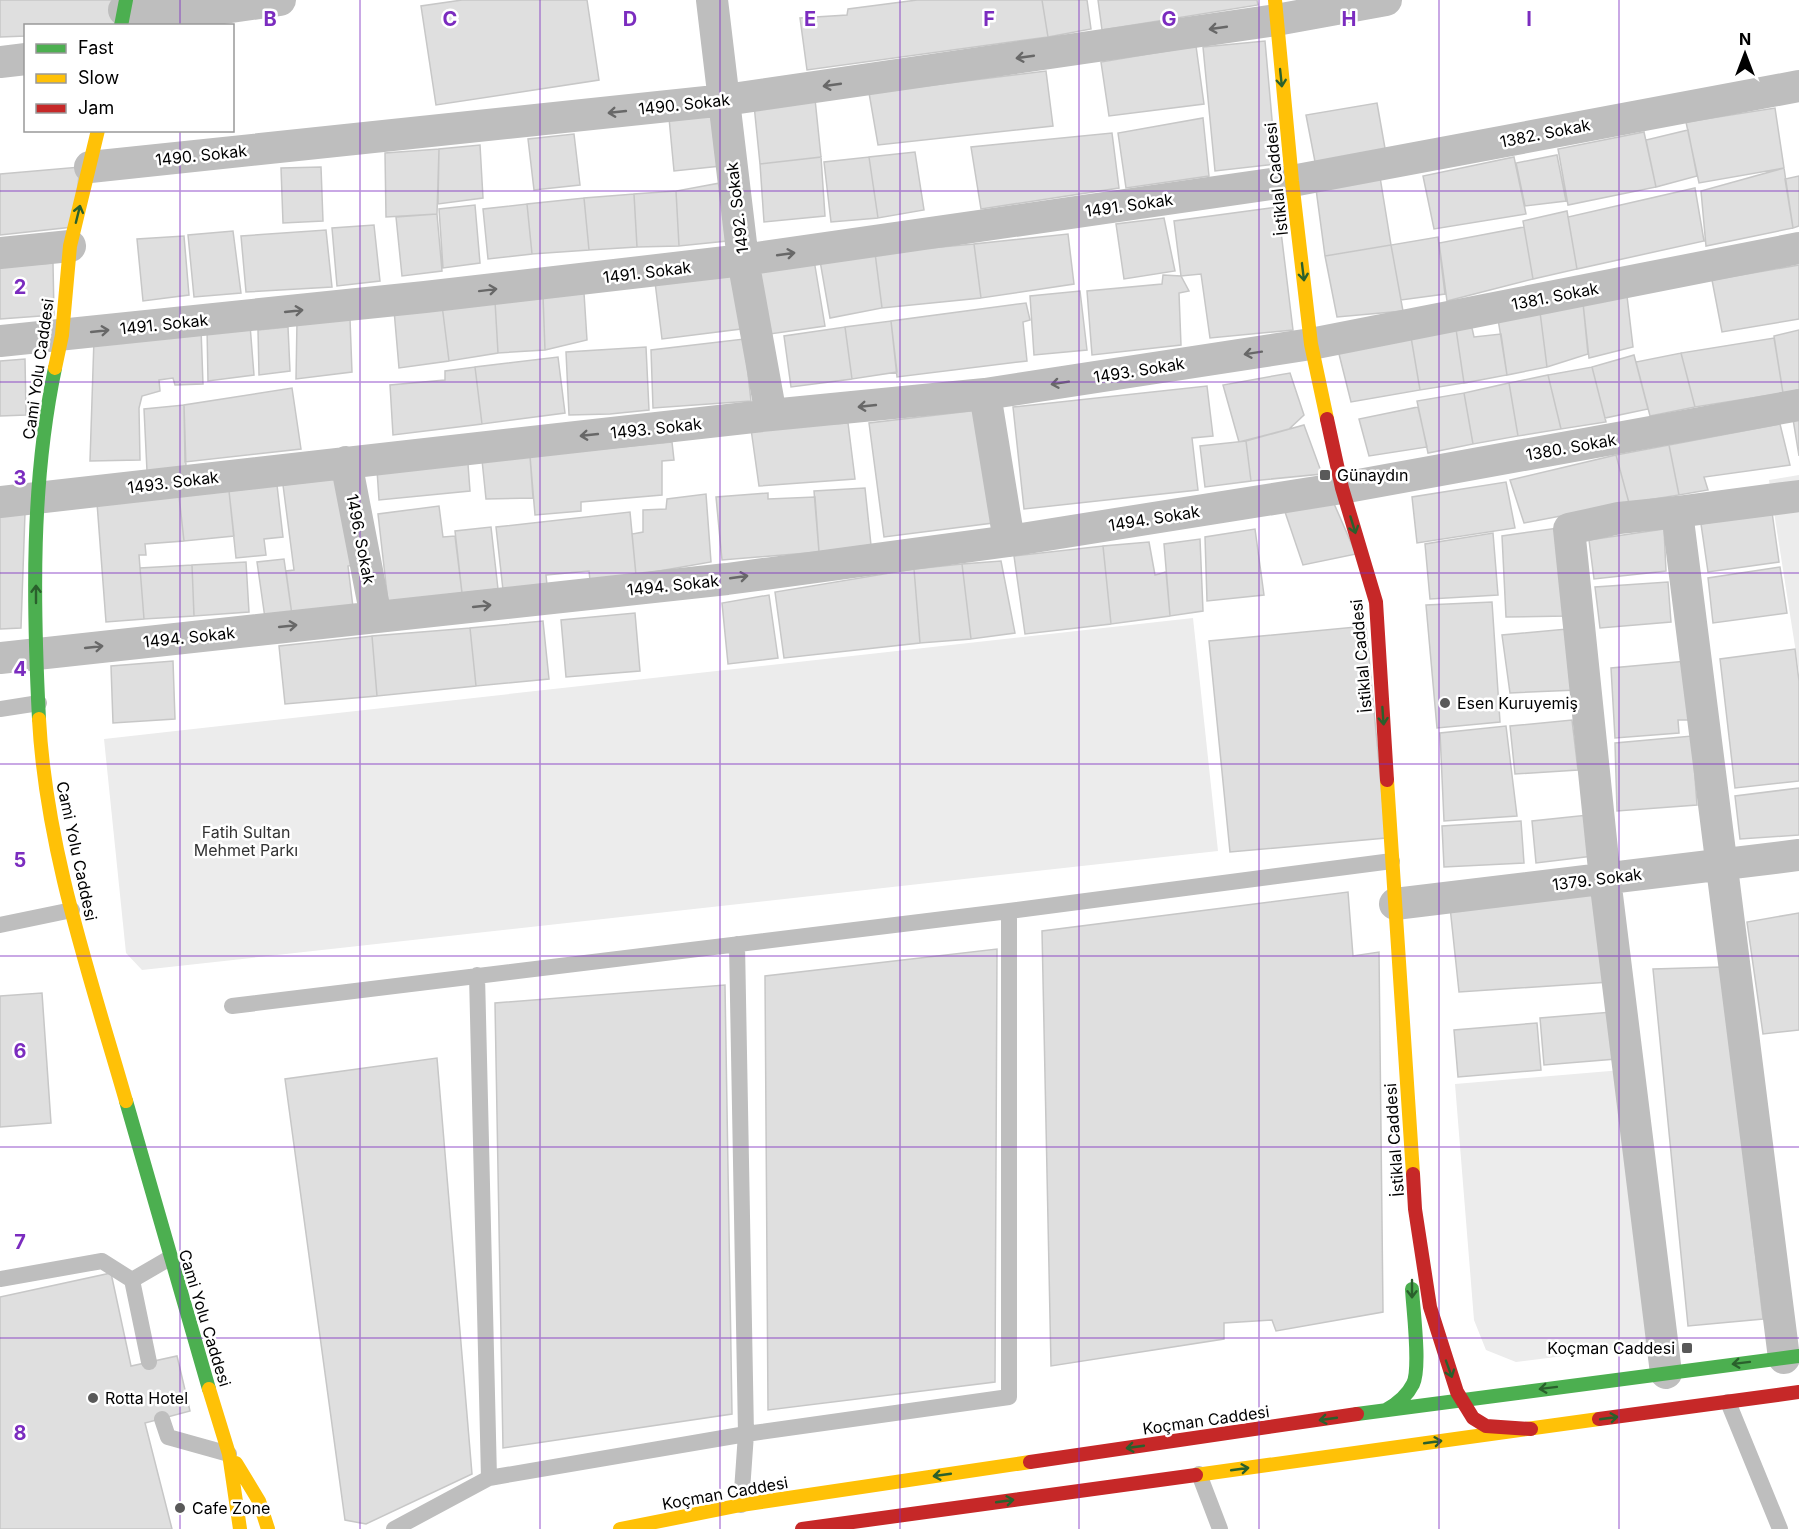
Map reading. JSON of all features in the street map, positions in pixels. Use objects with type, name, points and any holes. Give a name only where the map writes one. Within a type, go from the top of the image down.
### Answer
[{"type":"main road","name":"İstiklal Caddesi","points":[[1275,10],[1311,344],[1342,488],[1376,602],[1415,1209]]},
{"type":"main road","name":"Cami Yolu Caddesi","points":[[98,132],[70,246],[62,335],[49,398],[37,498],[36,653],[41,751],[50,816],[72,910],[170,1258],[229,1454]]},
{"type":"main road","points":[[1415,1209],[1430,1307],[1447,1365],[1461,1399],[1473,1418],[1486,1426],[1531,1429]]},
{"type":"main road","points":[[1386,1410],[1399,1403],[1409,1392],[1416,1372],[1412,1279],[1415,1209]]},
{"type":"main road","name":"Koçman Caddesi","points":[[621,1529],[741,1505],[1386,1410],[1792,1357]]},
{"type":"main road","points":[[802,1529],[1799,1392]]},
{"type":"main road","points":[[229,1454],[240,1529]]},
{"type":"main road","points":[[229,1454],[245,1475],[259,1501],[268,1529]]},
{"type":"street","points":[[124,12],[203,11],[280,0]]},
{"type":"street","name":"1492. Sokak","points":[[712,0],[743,260],[771,415]]},
{"type":"street","name":"1490. Sokak","points":[[90,167],[725,100],[1275,10],[1386,0]]},
{"type":"street","points":[[0,62],[24,59]]},
{"type":"street","name":"1382. Sokak","points":[[1292,181],[1799,86]]},
{"type":"street","name":"1491. Sokak","points":[[0,341],[425,297],[743,260],[1292,181]]},
{"type":"street","points":[[0,253],[70,246]]},
{"type":"street","name":"1381. Sokak","points":[[1311,344],[1799,249]]},
{"type":"street","name":"1493. Sokak","points":[[0,502],[771,415],[985,394],[1311,344]]},
{"type":"street","points":[[985,394],[1009,541]]},
{"type":"street","name":"1380. Sokak","points":[[1342,488],[1799,405]]},
{"type":"street","name":"1496. Sokak","points":[[346,462],[376,617]]},
{"type":"street","name":"1494. Sokak","points":[[0,658],[727,579],[1009,541],[1342,488]]},
{"type":"street","points":[[1666,1373],[1605,879],[1569,529],[1619,518],[1799,496]]},
{"type":"street","points":[[1677,512],[1722,864],[1792,1357]]},
{"type":"street","name":"1379. Sokak","points":[[1395,904],[1799,855]]},
{"type":"lane","points":[[0,709],[39,703]]},
{"type":"lane","points":[[232,1006],[1009,911],[1392,861]]},
{"type":"lane","points":[[0,925],[72,910]]},
{"type":"lane","points":[[394,1529],[489,1478],[746,1434],[1009,1397],[1009,911]]},
{"type":"lane","points":[[737,944],[746,1434],[741,1505]]},
{"type":"lane","points":[[477,975],[489,1478]]},
{"type":"lane","points":[[132,1280],[170,1258]]},
{"type":"lane","points":[[0,1280],[102,1261],[132,1280],[150,1362]]},
{"type":"lane","points":[[1728,1402],[1780,1529]]},
{"type":"lane","points":[[162,1419],[168,1437],[229,1454]]},
{"type":"lane","points":[[1199,1474],[1220,1529]]},
{"type":"green space","points":[[1799,475],[1799,672],[1769,480]]},
{"type":"green space","name":"Fatih Sultan Mehmet Parkı","points":[[1193,618],[1218,851],[142,970],[126,953],[104,739]]},
{"type":"green space","points":[[1622,1070],[1651,1345],[1516,1362],[1486,1350],[1474,1320],[1455,1084]]},
{"type":"building","points":[[0,0],[114,0],[115,24],[24,24],[24,36],[0,37]]},
{"type":"building","points":[[462,0],[587,0],[599,80],[436,105],[421,6]]},
{"type":"building","points":[[917,0],[1042,0],[1048,37],[807,70],[800,18],[847,15],[848,9]]},
{"type":"building","points":[[1042,0],[1087,0],[1091,29],[1048,37]]},
{"type":"building","points":[[1098,0],[1257,0],[1258,5],[1102,30]]},
{"type":"building","points":[[1265,41],[1276,164],[1215,171],[1203,47]]},
{"type":"building","points":[[1196,46],[1204,104],[1109,116],[1101,62]]},
{"type":"building","points":[[1046,71],[1053,126],[878,145],[869,93]]},
{"type":"building","points":[[815,99],[821,157],[760,164],[754,105]]},
{"type":"building","points":[[1377,103],[1386,154],[1316,167],[1306,115]]},
{"type":"building","points":[[1775,108],[1784,168],[1699,183],[1686,122]]},
{"type":"building","points":[[716,114],[721,166],[674,171],[669,118]]},
{"type":"building","points":[[1203,118],[1209,176],[1126,188],[1118,133]]},
{"type":"building","points":[[1688,130],[1697,176],[1656,187],[1646,140]]},
{"type":"building","points":[[1644,132],[1656,187],[1568,205],[1558,149]]},
{"type":"building","points":[[1112,133],[1119,188],[981,209],[971,147]]},
{"type":"building","points":[[574,134],[580,185],[534,190],[528,139]]},
{"type":"building","points":[[480,145],[483,198],[438,204],[439,149]]},
{"type":"building","points":[[439,149],[437,214],[386,217],[385,153]]},
{"type":"building","points":[[915,152],[924,210],[878,218],[869,157]]},
{"type":"building","points":[[1557,155],[1566,201],[1525,206],[1516,163]]},
{"type":"building","points":[[821,157],[825,216],[764,222],[760,164]]},
{"type":"building","points":[[869,157],[878,218],[831,222],[824,162]]},
{"type":"building","points":[[1514,157],[1526,214],[1434,229],[1423,176]]},
{"type":"building","points":[[80,167],[73,227],[0,235],[0,174]]},
{"type":"building","points":[[321,167],[323,221],[283,223],[281,168]]},
{"type":"building","points":[[1784,168],[1793,228],[1706,246],[1701,191]]},
{"type":"building","points":[[1799,176],[1799,226],[1793,228],[1785,179]]},
{"type":"building","points":[[1380,177],[1391,245],[1325,256],[1316,189]]},
{"type":"building","points":[[720,183],[727,241],[679,246],[676,191]]},
{"type":"building","points":[[1695,188],[1704,241],[1577,269],[1568,217]]},
{"type":"building","points":[[676,191],[679,246],[637,247],[634,194]]},
{"type":"building","points":[[634,194],[637,247],[589,250],[584,198]]},
{"type":"building","points":[[584,198],[589,250],[532,254],[527,204]]},
{"type":"building","points":[[527,204],[532,254],[488,259],[483,209]]},
{"type":"building","points":[[475,205],[480,263],[443,268],[439,209]]},
{"type":"building","points":[[1278,207],[1293,330],[1210,338],[1201,274],[1181,276],[1174,221]]},
{"type":"building","points":[[1567,211],[1577,269],[1533,279],[1523,221]]},
{"type":"building","points":[[437,214],[442,271],[402,276],[396,217]]},
{"type":"building","points":[[1164,218],[1175,271],[1124,279],[1116,224]]},
{"type":"building","points":[[374,225],[380,281],[337,286],[332,228]]},
{"type":"building","points":[[1524,227],[1533,279],[1447,301],[1439,243]]},
{"type":"building","points":[[326,230],[332,287],[246,292],[241,236]]},
{"type":"building","points":[[233,231],[241,293],[194,297],[188,235]]},
{"type":"building","points":[[1068,234],[1074,284],[981,298],[974,244]]},
{"type":"building","points":[[184,236],[189,295],[143,301],[137,239]]},
{"type":"building","points":[[1438,237],[1445,294],[1401,300],[1391,245]]},
{"type":"building","points":[[974,244],[981,298],[882,308],[875,253]]},
{"type":"building","points":[[1391,245],[1403,311],[1337,317],[1325,256]]},
{"type":"building","points":[[875,253],[882,308],[830,318],[820,261]]},
{"type":"building","points":[[814,260],[825,326],[770,334],[758,268]]},
{"type":"building","points":[[53,263],[54,315],[0,319],[0,267]]},
{"type":"building","points":[[1799,265],[1799,319],[1722,332],[1712,280]]},
{"type":"building","points":[[738,271],[749,328],[662,339],[655,282]]},
{"type":"building","points":[[1163,275],[1181,276],[1189,291],[1179,293],[1181,345],[1092,355],[1087,291],[1162,284]]},
{"type":"building","points":[[1080,291],[1087,350],[1034,355],[1030,296]]},
{"type":"building","points":[[584,293],[587,340],[545,350],[543,296]]},
{"type":"building","points":[[543,296],[545,350],[498,353],[495,301]]},
{"type":"building","points":[[1627,296],[1633,347],[1589,358],[1583,303]]},
{"type":"building","points":[[495,301],[498,353],[449,361],[442,305]]},
{"type":"building","points":[[1026,303],[1030,320],[1023,322],[1027,361],[897,377],[891,321]]},
{"type":"building","points":[[1583,303],[1588,354],[1547,367],[1540,312]]},
{"type":"building","points":[[442,305],[449,361],[399,368],[394,310]]},
{"type":"building","points":[[1540,312],[1547,367],[1507,375],[1498,319]]},
{"type":"building","points":[[350,319],[352,372],[296,379],[297,321]]},
{"type":"building","points":[[891,321],[897,372],[852,379],[845,327]]},
{"type":"building","points":[[250,325],[254,375],[208,381],[207,328]]},
{"type":"building","points":[[288,327],[290,371],[259,375],[258,330]]},
{"type":"building","points":[[845,327],[852,379],[791,387],[784,336]]},
{"type":"building","points":[[201,328],[203,384],[175,385],[173,378],[159,380],[160,391],[142,396],[139,408],[140,460],[90,461],[94,339]]},
{"type":"building","points":[[1472,328],[1474,337],[1501,334],[1507,375],[1464,383],[1456,329]]},
{"type":"building","points":[[1456,329],[1464,383],[1420,390],[1411,337]]},
{"type":"building","points":[[1799,330],[1799,390],[1783,393],[1774,336]]},
{"type":"building","points":[[1411,337],[1420,390],[1351,402],[1338,350]]},
{"type":"building","points":[[1774,338],[1783,393],[1695,407],[1681,353]]},
{"type":"building","points":[[744,339],[751,401],[653,408],[651,350]]},
{"type":"building","points":[[646,347],[649,410],[569,415],[566,352]]},
{"type":"building","points":[[1681,353],[1695,407],[1650,416],[1636,362]]},
{"type":"building","points":[[1634,355],[1648,409],[1605,418],[1592,367]]},
{"type":"building","points":[[558,357],[565,413],[482,424],[475,367]]},
{"type":"building","points":[[25,359],[26,415],[0,416],[0,361]]},
{"type":"building","points":[[475,367],[482,424],[393,435],[390,385],[445,380],[445,371]]},
{"type":"building","points":[[1592,367],[1606,422],[1561,429],[1548,375]]},
{"type":"building","points":[[1290,373],[1304,415],[1289,429],[1239,442],[1223,385]]},
{"type":"building","points":[[1548,375],[1561,429],[1518,436],[1509,383]]},
{"type":"building","points":[[1509,383],[1518,436],[1473,444],[1464,393]]},
{"type":"building","points":[[1207,386],[1213,436],[1192,438],[1198,490],[1024,509],[1013,407]]},
{"type":"building","points":[[292,388],[301,449],[185,462],[184,405]]},
{"type":"building","points":[[1464,393],[1473,444],[1428,453],[1417,401]]},
{"type":"building","points":[[184,405],[186,467],[147,471],[144,409]]},
{"type":"building","points":[[1418,407],[1427,447],[1369,456],[1359,419]]},
{"type":"building","points":[[979,410],[993,523],[884,537],[869,423]]},
{"type":"building","points":[[1799,418],[1799,456],[1793,419]]},
{"type":"building","points":[[848,423],[855,479],[759,486],[751,429]]},
{"type":"building","points":[[1780,424],[1790,465],[1704,477],[1708,490],[1679,495],[1669,445]]},
{"type":"building","points":[[1304,425],[1322,474],[1251,481],[1246,441]]},
{"type":"building","points":[[1246,441],[1251,481],[1205,487],[1200,446]]},
{"type":"building","points":[[672,442],[674,460],[662,461],[662,495],[581,502],[581,511],[535,515],[530,456]]},
{"type":"building","points":[[1669,445],[1679,495],[1629,503],[1616,455]]},
{"type":"building","points":[[1616,455],[1629,503],[1524,523],[1510,480]]},
{"type":"building","points":[[530,456],[533,498],[486,499],[482,460]]},
{"type":"building","points":[[468,464],[470,491],[379,500],[377,470]]},
{"type":"building","points":[[342,478],[354,565],[348,566],[353,607],[292,615],[286,571],[294,570],[283,485]]},
{"type":"building","points":[[1506,482],[1515,528],[1417,543],[1412,497]]},
{"type":"building","points":[[277,485],[283,537],[264,539],[266,555],[236,558],[229,491]]},
{"type":"building","points":[[865,488],[871,545],[819,552],[814,491]]},
{"type":"building","points":[[229,491],[234,536],[184,541],[179,496]]},
{"type":"building","points":[[768,493],[768,499],[815,497],[819,552],[722,560],[716,497]]},
{"type":"building","points":[[706,494],[711,562],[636,575],[632,534],[643,532],[643,510],[666,509],[667,499]]},
{"type":"building","points":[[179,496],[184,541],[145,544],[146,555],[139,555],[144,619],[106,622],[97,503]]},
{"type":"building","points":[[1332,499],[1356,554],[1303,565],[1283,506]]},
{"type":"building","points":[[439,506],[443,537],[455,536],[462,593],[388,602],[378,514]]},
{"type":"building","points":[[630,512],[636,575],[590,580],[589,571],[546,575],[547,585],[503,590],[496,527]]},
{"type":"building","points":[[1772,512],[1779,562],[1708,572],[1701,524]]},
{"type":"building","points":[[25,513],[21,628],[0,629],[0,516]]},
{"type":"building","points":[[491,527],[498,589],[462,593],[455,531]]},
{"type":"building","points":[[1558,528],[1568,616],[1506,617],[1502,536]]},
{"type":"building","points":[[1255,529],[1264,595],[1207,601],[1205,537]]},
{"type":"building","points":[[1664,529],[1666,571],[1594,579],[1589,540]]},
{"type":"building","points":[[1493,533],[1498,595],[1430,599],[1425,544]]},
{"type":"building","points":[[1200,539],[1203,611],[1170,616],[1164,544]]},
{"type":"building","points":[[1149,542],[1155,575],[1166,572],[1170,616],[1111,624],[1103,546]]},
{"type":"building","points":[[1103,546],[1111,624],[1025,634],[1014,556]]},
{"type":"building","points":[[284,559],[292,615],[265,618],[257,562]]},
{"type":"building","points":[[1001,561],[1015,633],[971,639],[962,564]]},
{"type":"building","points":[[246,562],[249,612],[194,616],[192,565]]},
{"type":"building","points":[[962,564],[971,639],[920,643],[914,569]]},
{"type":"building","points":[[192,565],[194,616],[144,619],[140,568]]},
{"type":"building","points":[[1780,567],[1787,613],[1713,623],[1708,578]]},
{"type":"building","points":[[914,569],[920,643],[784,658],[775,592]]},
{"type":"building","points":[[1668,582],[1671,622],[1600,628],[1595,587]]},
{"type":"building","points":[[769,595],[778,658],[728,664],[722,603]]},
{"type":"building","points":[[1492,602],[1500,722],[1437,728],[1426,605]]},
{"type":"building","points":[[635,613],[640,671],[566,677],[561,620]]},
{"type":"building","points":[[543,621],[549,679],[476,686],[470,628]]},
{"type":"building","points":[[1366,626],[1386,838],[1230,852],[1209,641]]},
{"type":"building","points":[[470,628],[476,686],[377,696],[372,636]]},
{"type":"building","points":[[1567,629],[1577,690],[1510,693],[1502,635]]},
{"type":"building","points":[[372,636],[377,696],[285,704],[279,646]]},
{"type":"building","points":[[1795,649],[1799,681],[1799,781],[1735,788],[1720,659]]},
{"type":"building","points":[[173,661],[175,719],[113,723],[111,666]]},
{"type":"building","points":[[1687,661],[1689,720],[1678,720],[1679,733],[1615,738],[1611,668]]},
{"type":"building","points":[[1572,720],[1578,770],[1515,774],[1510,726]]},
{"type":"building","points":[[1506,726],[1517,816],[1444,821],[1440,733]]},
{"type":"building","points":[[1692,736],[1697,805],[1617,811],[1615,743]]},
{"type":"building","points":[[1799,788],[1799,835],[1740,839],[1735,796]]},
{"type":"building","points":[[1588,815],[1593,856],[1536,863],[1532,821]]},
{"type":"building","points":[[1521,821],[1524,863],[1444,867],[1442,826]]},
{"type":"building","points":[[1348,892],[1353,956],[1379,952],[1383,1312],[1276,1331],[1272,1320],[1224,1323],[1224,1339],[1051,1366],[1042,931]]},
{"type":"building","points":[[1602,893],[1610,982],[1459,992],[1450,907]]},
{"type":"building","points":[[1799,913],[1799,1030],[1763,1034],[1747,922]]},
{"type":"building","points":[[997,949],[995,1382],[768,1410],[765,976]]},
{"type":"building","points":[[1722,967],[1763,1319],[1688,1326],[1653,969]]},
{"type":"building","points":[[725,985],[732,1414],[503,1448],[495,1003]]},
{"type":"building","points":[[42,993],[51,1123],[0,1127],[0,996]]},
{"type":"building","points":[[1612,1012],[1616,1059],[1544,1065],[1540,1018]]},
{"type":"building","points":[[1537,1023],[1541,1070],[1458,1077],[1454,1030]]},
{"type":"building","points":[[437,1058],[472,1474],[366,1524],[345,1520],[285,1079]]},
{"type":"building","name":"Rotta Hotel","points":[[111,1273],[131,1366],[177,1356],[190,1411],[145,1423],[172,1529],[0,1529],[0,1297]]},
{"type":"traffic: fast","points":[[121,24],[126,0]]},
{"type":"traffic: fast","points":[[39,719],[35,587],[38,499],[47,411],[55,368]]},
{"type":"traffic: fast","points":[[126,1101],[209,1389]]},
{"type":"traffic: fast","points":[[1386,1410],[1405,1396],[1415,1376],[1416,1352],[1412,1289]]},
{"type":"traffic: fast","points":[[1357,1414],[1799,1356]]},
{"type":"traffic: slow","points":[[1275,0],[1292,181],[1311,344],[1327,419]]},
{"type":"traffic: slow","points":[[55,368],[62,335],[70,246],[98,132]]},
{"type":"traffic: slow","points":[[39,719],[43,768],[60,864],[84,959],[126,1101]]},
{"type":"traffic: slow","points":[[1387,780],[1413,1174]]},
{"type":"traffic: slow","points":[[209,1389],[229,1454],[240,1529]]},
{"type":"traffic: slow","points":[[1196,1475],[1599,1419]]},
{"type":"traffic: slow","points":[[620,1529],[741,1505],[1030,1462]]},
{"type":"traffic: slow","points":[[236,1463],[259,1501],[268,1529]]},
{"type":"traffic: jam","points":[[1327,419],[1342,488],[1376,602],[1387,780]]},
{"type":"traffic: jam","points":[[1413,1174],[1415,1209],[1430,1307],[1457,1392],[1473,1418],[1486,1426],[1531,1429]]},
{"type":"traffic: jam","points":[[1599,1419],[1799,1392]]},
{"type":"traffic: jam","points":[[1030,1462],[1357,1414]]},
{"type":"traffic: jam","points":[[802,1529],[1196,1475]]},
{"type":"place","name":"Günaydın","points":[[1325,475]]},
{"type":"place","name":"Esen Kuruyemiş","points":[[1445,703]]},
{"type":"place","name":"Koçman Caddesi","points":[[1687,1348]]},
{"type":"place","name":"Rotta Hotel","points":[[93,1398]]},
{"type":"place","name":"Cafe Zone","points":[[180,1508]]}]
